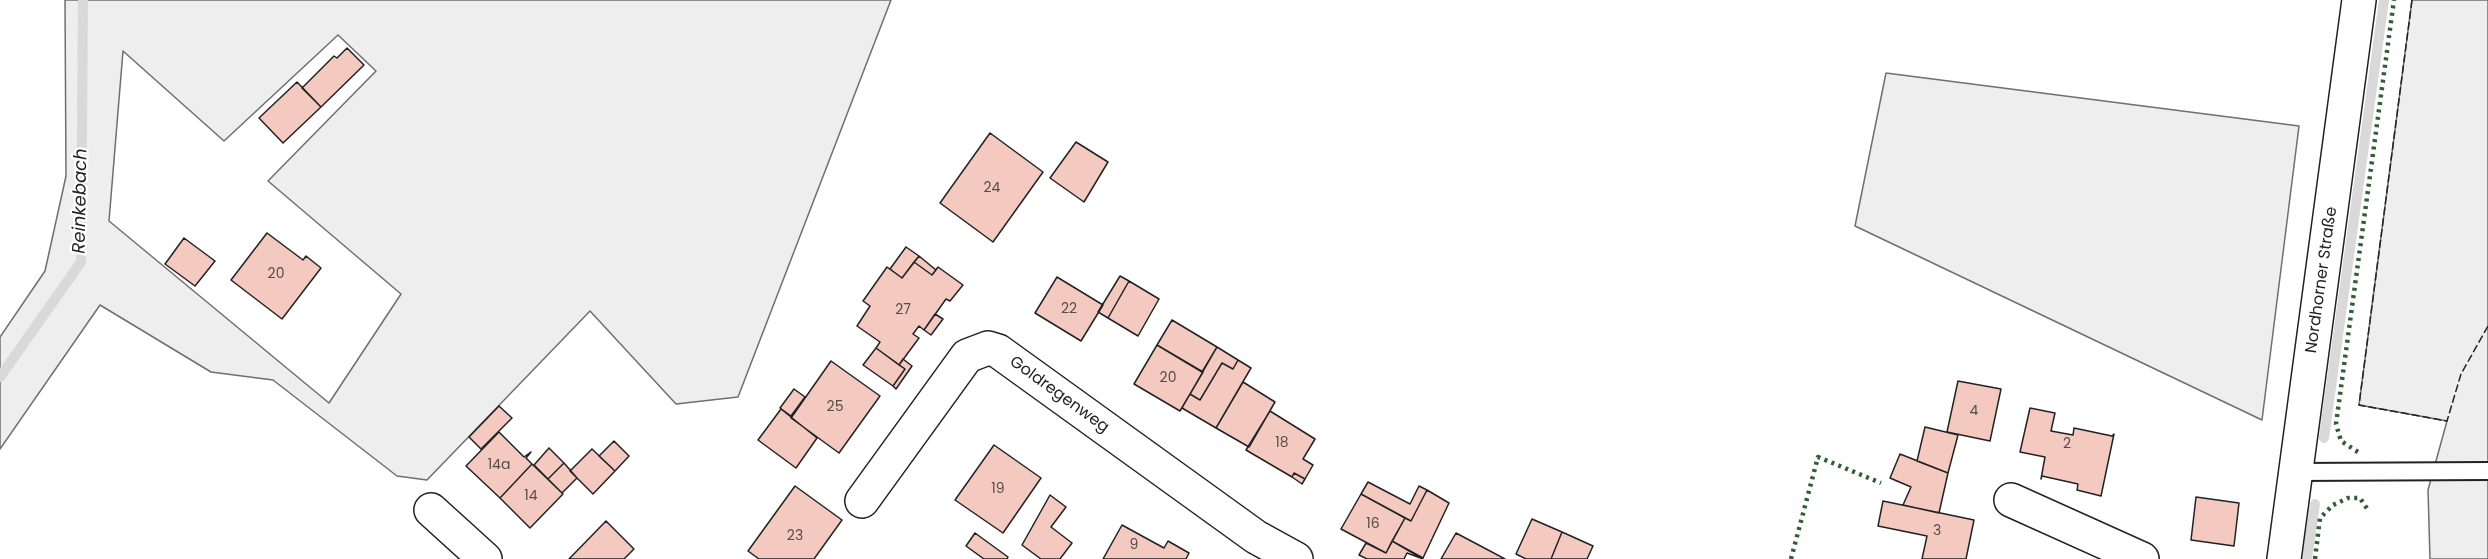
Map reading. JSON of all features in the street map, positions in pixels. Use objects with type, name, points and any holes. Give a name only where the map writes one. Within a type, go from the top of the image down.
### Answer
[{"type":"street","name":"Nordhorner Straße","points":[[2284,559],[2359,0]]},
{"type":"street","name":"Goldregenweg","points":[[862,501],[967,356],[988,348],[998,351],[1249,548],[1296,559]]},
{"type":"street","points":[[2011,500],[2142,559]]},
{"type":"street","points":[[431,510],[485,559]]},
{"type":"lane","points":[[2296,472],[2488,471]]},
{"type":"shaded area","points":[[65,0],[891,0],[738,397],[676,404],[590,311],[427,480],[397,476],[273,380],[211,372],[100,305],[0,449],[0,337],[45,271],[66,176]],"holes":[[[338,35],[376,71],[268,181],[401,294],[329,403],[109,221],[123,51],[224,141]]]},
{"type":"shaded area","points":[[2412,0],[2488,0],[2488,559],[2430,559],[2428,490],[2447,421],[2359,405]]},
{"type":"shaded area","points":[[1886,73],[2299,126],[2262,420],[1855,226]]},
{"type":"building","points":[[347,48],[364,65],[321,107],[302,88],[334,56],[337,58]]},
{"type":"building","points":[[297,82],[321,107],[283,143],[259,118]]},
{"type":"building","points":[[990,133],[1043,172],[993,242],[940,203]]},
{"type":"building","points":[[1076,142],[1108,162],[1084,202],[1050,178]]},
{"type":"building","points":[[267,233],[303,260],[306,256],[321,268],[282,319],[231,280]]},
{"type":"building","points":[[184,238],[215,261],[195,286],[165,264]]},
{"type":"building","points":[[906,247],[919,256],[902,278],[890,269]]},
{"type":"building","points":[[919,256],[936,270],[932,275],[914,262]]},
{"type":"building","points":[[914,262],[932,275],[938,267],[963,285],[950,301],[946,299],[924,330],[919,326],[913,334],[919,338],[899,365],[876,348],[880,342],[857,326],[870,306],[863,301],[887,267],[902,278]]},
{"type":"building","points":[[1120,276],[1129,281],[1108,318],[1098,312]]},
{"type":"building","points":[[1057,277],[1103,305],[1081,341],[1035,313]]},
{"type":"building","points":[[1129,281],[1159,299],[1138,336],[1108,318]]},
{"type":"building","points":[[935,314],[943,319],[931,335],[924,330]]},
{"type":"building","points":[[1172,320],[1217,347],[1202,372],[1157,345]]},
{"type":"building","points":[[1157,345],[1203,372],[1180,411],[1134,384]]},
{"type":"building","points":[[1217,347],[1238,360],[1233,369],[1222,363],[1200,400],[1190,394]]},
{"type":"building","points":[[876,348],[905,369],[893,386],[863,365]]},
{"type":"building","points":[[903,359],[912,366],[896,389],[893,386],[905,369],[899,365]]},
{"type":"building","points":[[1238,360],[1251,368],[1216,428],[1182,408],[1190,394],[1200,400],[1222,363],[1233,369]]},
{"type":"building","points":[[831,361],[880,396],[839,453],[791,418]]},
{"type":"building","points":[[1958,381],[2001,389],[1990,441],[1947,432]]},
{"type":"building","points":[[1243,382],[1275,402],[1249,447],[1216,428]]},
{"type":"building","points":[[794,389],[805,397],[791,416],[780,408]]},
{"type":"building","points":[[499,406],[512,418],[481,449],[469,437]]},
{"type":"building","points":[[2030,408],[2055,413],[2051,431],[2073,435],[2074,428],[2112,436],[2114,434],[2101,496],[2077,490],[2078,484],[2042,476],[2041,479],[2045,457],[2020,452]]},
{"type":"building","points":[[781,409],[817,438],[796,468],[758,440]]},
{"type":"building","points":[[1270,411],[1315,439],[1303,459],[1313,465],[1305,479],[1294,473],[1292,477],[1246,450]]},
{"type":"building","points":[[1925,427],[1958,435],[1948,473],[1917,461]]},
{"type":"building","points":[[499,432],[524,457],[531,452],[526,458],[532,464],[500,498],[466,466]]},
{"type":"building","points":[[614,441],[629,456],[615,471],[599,456]]},
{"type":"building","points":[[994,445],[1041,478],[1003,533],[955,500]]},
{"type":"building","points":[[549,448],[564,463],[548,479],[534,465]]},
{"type":"building","points":[[592,449],[615,471],[593,494],[570,471]]},
{"type":"building","points":[[1900,454],[1948,473],[1939,513],[1903,505],[1911,487],[1890,478]]},
{"type":"building","points":[[564,463],[577,478],[562,493],[548,479]]},
{"type":"building","points":[[532,464],[563,494],[530,528],[500,498]]},
{"type":"building","points":[[1294,473],[1305,479],[1302,484],[1292,477]]},
{"type":"building","points":[[1368,482],[1410,504],[1419,486],[1427,490],[1411,521],[1361,494]]},
{"type":"building","points":[[795,486],[842,520],[814,559],[759,559],[748,551]]},
{"type":"building","points":[[1427,490],[1449,503],[1423,558],[1392,541],[1405,518],[1411,521]]},
{"type":"building","points":[[1361,494],[1405,518],[1386,553],[1341,529]]},
{"type":"building","points":[[1050,495],[1066,507],[1051,527],[1072,543],[1060,559],[1041,559],[1022,545]]},
{"type":"building","points":[[2196,497],[2239,503],[2234,546],[2191,540]]},
{"type":"building","points":[[1883,501],[1974,520],[1966,559],[1922,559],[1927,536],[1878,526]]},
{"type":"building","points":[[1532,519],[1562,532],[1551,559],[1526,559],[1516,554]]},
{"type":"building","points":[[606,521],[634,549],[624,559],[569,559]]},
{"type":"building","points":[[1122,525],[1164,548],[1168,541],[1189,553],[1186,559],[1103,559]]},
{"type":"building","points":[[1562,532],[1593,546],[1587,559],[1551,559]]},
{"type":"building","points":[[975,533],[1008,557],[1007,559],[984,559],[966,546]]},
{"type":"building","points":[[1456,533],[1505,559],[1441,559]]},
{"type":"building","points":[[1392,541],[1423,559],[1407,553],[1404,559],[1367,559],[1359,555],[1366,543],[1386,553]]},
{"type":"waterway","name":"Reinkebach","points":[[0,377],[81,262],[83,0]]},
{"type":"waterway","points":[[2324,438],[2384,0]]},
{"type":"waterway","points":[[2307,559],[2315,504]]},
{"type":"hedge","points":[[2358,452],[2341,441],[2336,424],[2394,0]]},
{"type":"hedge","points":[[1791,559],[1818,457],[1881,483]]},
{"type":"hedge","points":[[2315,559],[2320,518],[2333,505],[2348,498],[2360,498],[2368,510]]},
{"type":"fence","points":[[2412,0],[2359,405],[2447,421],[2461,374],[2488,326]]}]
